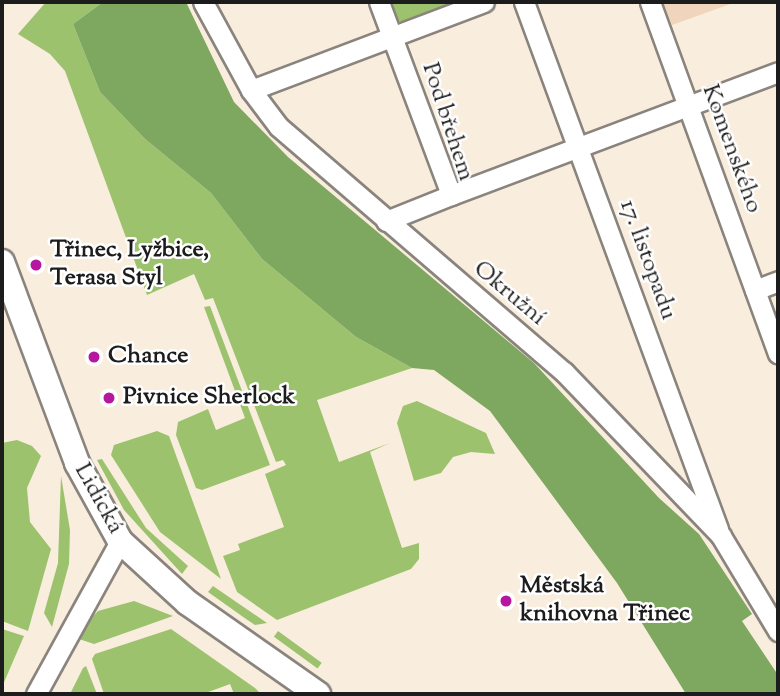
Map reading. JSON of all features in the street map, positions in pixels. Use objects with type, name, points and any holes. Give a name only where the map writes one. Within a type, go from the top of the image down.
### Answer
[{"type":"street","name":"Okružní","points":[[203,2],[251,90],[279,127],[564,372],[721,536],[778,631]]},
{"type":"street","name":"Pod břehem","points":[[379,2],[451,195],[386,221]]},
{"type":"street","points":[[251,90],[484,2]]},
{"type":"street","name":"17. listopadu","points":[[524,2],[580,147],[721,536]]},
{"type":"street","name":"Komenského","points":[[650,2],[778,353]]},
{"type":"street","points":[[451,195],[778,72]]},
{"type":"street","name":"Lidická","points":[[2,262],[77,463],[120,541],[188,604],[318,694]]},
{"type":"street","points":[[755,290],[778,281]]},
{"type":"street","points":[[36,694],[120,541]]},
{"type":"shaded area","points":[[663,2],[736,2],[672,25]]},
{"type":"green space","points":[[46,2],[103,2],[73,24],[100,92],[145,139],[211,193],[262,259],[356,337],[412,368],[317,400],[339,462],[390,443],[370,452],[402,548],[419,543],[419,559],[411,569],[277,620],[237,592],[223,556],[240,550],[238,544],[284,527],[265,474],[286,465],[283,460],[276,462],[213,298],[205,300],[194,274],[147,295],[65,71],[50,54],[18,34]]},
{"type":"green space","points":[[103,2],[186,2],[234,102],[288,157],[534,363],[659,498],[699,534],[752,614],[742,621],[778,675],[778,694],[686,694],[617,583],[490,411],[434,370],[412,368],[356,337],[262,259],[211,193],[145,139],[100,92],[73,24]]},
{"type":"green space","points":[[389,2],[462,2],[406,22],[396,21]]},
{"type":"green space","points":[[210,306],[270,465],[202,490],[196,488],[176,435],[178,422],[208,409],[216,430],[245,418],[204,307]]},
{"type":"green space","points":[[417,401],[486,433],[495,454],[471,452],[453,457],[441,473],[414,481],[397,423],[403,406]]},
{"type":"green space","points":[[157,431],[169,436],[221,579],[160,532],[111,455],[114,445]]},
{"type":"green space","points":[[17,440],[32,446],[41,456],[27,488],[30,522],[51,549],[28,631],[2,621],[2,443]]},
{"type":"green space","points":[[102,459],[146,528],[188,566],[182,574],[124,510],[97,460]]},
{"type":"green space","points":[[61,476],[70,530],[69,564],[52,627],[44,613],[58,563]]},
{"type":"green space","points":[[213,586],[267,623],[255,625],[246,619],[208,592]]},
{"type":"green space","points":[[134,601],[173,616],[94,644],[73,637],[98,611]]},
{"type":"green space","points":[[2,629],[24,636],[2,687]]},
{"type":"green space","points":[[171,629],[259,692],[234,694],[230,684],[203,694],[104,694],[92,659],[95,654]]},
{"type":"green space","points":[[278,631],[322,663],[318,668],[274,637]]},
{"type":"green space","points":[[86,666],[97,694],[70,694],[83,668]]},
{"type":"place","name":"Třinec, Lyžbice, Terasa Styl","points":[[36,265]]},
{"type":"place","name":"Chance","points":[[94,357]]},
{"type":"place","name":"Pivnice Sherlock","points":[[109,398]]},
{"type":"place","name":"Městská knihovna Třinec","points":[[506,601]]}]
